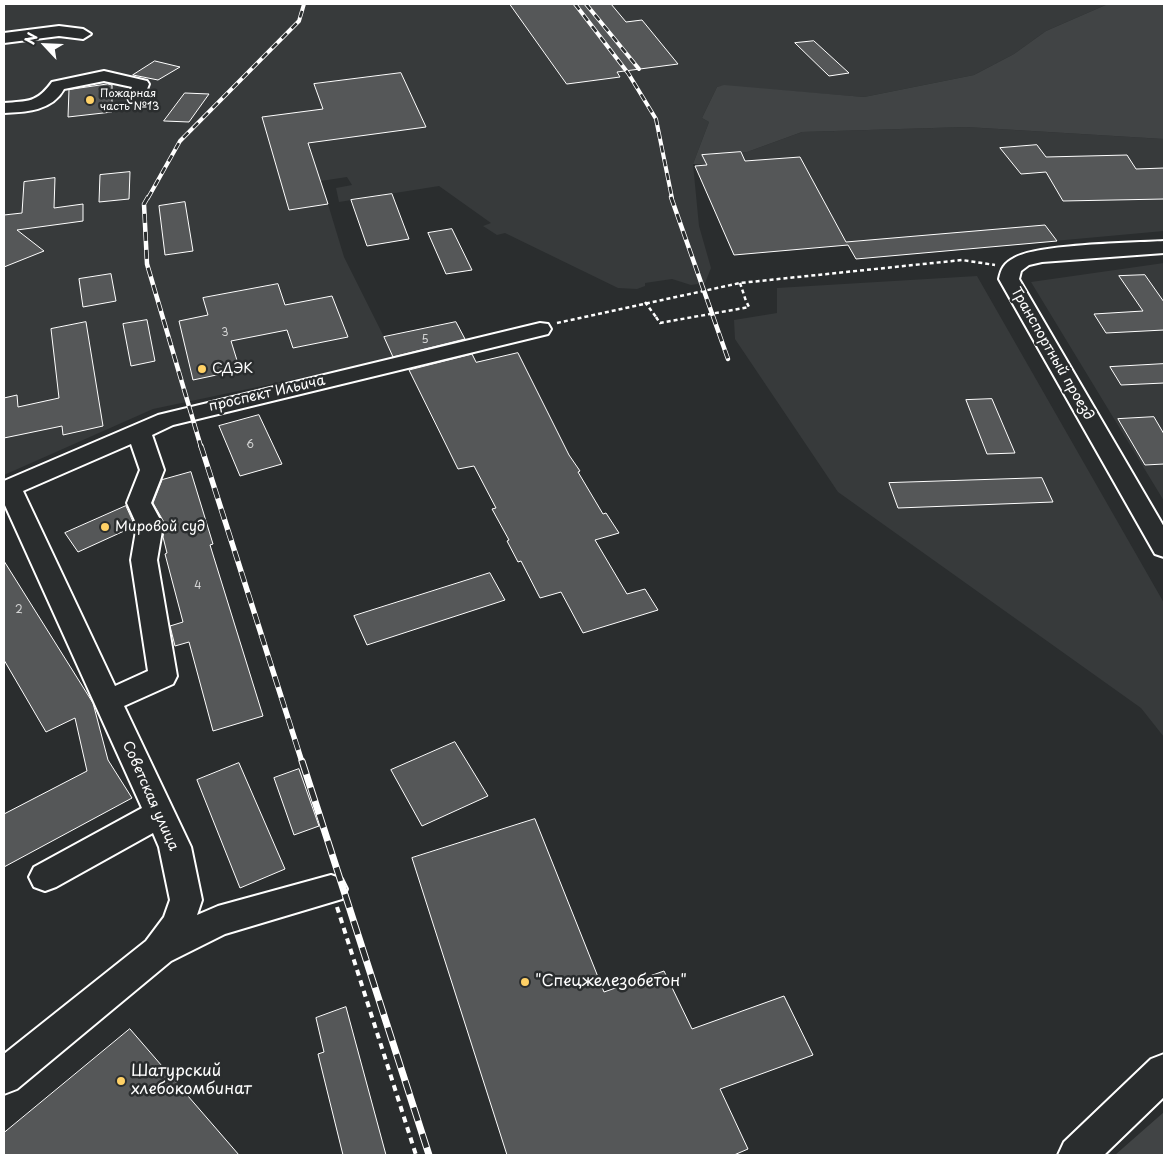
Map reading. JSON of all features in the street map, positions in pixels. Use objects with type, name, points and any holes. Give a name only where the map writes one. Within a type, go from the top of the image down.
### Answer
[{"type":"street","points":[[4,38],[59,31],[83,34]]},
{"type":"street","points":[[4,108],[45,103],[54,94],[58,85],[104,76],[141,84],[136,98]]},
{"type":"street","name":"Транспортный проезд","points":[[1164,247],[1042,256],[1022,261],[1011,268],[1010,279],[1016,293],[1164,548]]},
{"type":"street","name":"проспект Ильича","points":[[6,489],[166,420],[540,329]]},
{"type":"street","points":[[108,701],[164,676],[144,560],[150,525],[139,503],[152,470],[139,432]]},
{"type":"street","name":"Советская улица","points":[[6,489],[108,701],[175,848],[186,900]]},
{"type":"street","points":[[45,877],[159,814]]},
{"type":"street","points":[[4,1076],[158,952],[218,921],[331,889]]},
{"type":"street","points":[[158,952],[178,924],[186,900],[218,921]]},
{"type":"street","points":[[1077,1155],[1164,1072]]},
{"type":"path","points":[[540,329],[550,324],[645,302],[740,284],[962,260],[1011,268]]},
{"type":"path","points":[[645,302],[660,323],[749,306],[740,284]]},
{"type":"path","points":[[331,889],[416,1155]]},
{"type":"shaded area","points":[[4,4],[1108,4],[1046,31],[1014,54],[974,75],[864,97],[717,87],[702,118],[709,122],[693,164],[699,226],[711,268],[705,283],[691,285],[672,279],[645,283],[645,286],[637,289],[618,288],[505,233],[497,235],[483,226],[491,223],[439,186],[339,202],[336,188],[352,185],[347,177],[321,181],[344,257],[384,337],[456,322],[467,343],[153,409],[4,475]]},
{"type":"shaded area","points":[[1108,4],[1164,4],[1164,139],[966,127],[802,132],[747,152],[703,155],[707,165],[693,164],[709,122],[702,118],[717,87],[724,85],[864,97],[974,75],[1014,54],[1046,31]]},
{"type":"shaded area","points":[[966,127],[1164,139],[1164,231],[856,259],[848,245],[734,255],[695,166],[706,165],[702,155],[747,152],[802,132]]},
{"type":"shaded area","points":[[1164,263],[1164,501],[1031,282]]},
{"type":"shaded area","points":[[977,276],[1164,603],[1164,737],[1141,708],[838,492],[735,339],[734,320],[777,313],[777,288]]},
{"type":"shaded area","points":[[1164,1112],[1164,1155],[1115,1155]]},
{"type":"building","points":[[510,4],[611,4],[626,22],[642,20],[678,64],[617,72],[620,77],[567,84]]},
{"type":"building","points":[[814,41],[849,73],[829,76],[795,43]]},
{"type":"building","points":[[155,61],[180,67],[158,80],[133,75]]},
{"type":"building","points":[[401,73],[426,127],[308,143],[328,204],[289,210],[262,117],[323,109],[314,84]]},
{"type":"building","name":"Пожарная часть №13","points":[[112,85],[112,112],[68,117],[69,90]]},
{"type":"building","points":[[185,93],[209,94],[189,122],[164,121]]},
{"type":"building","points":[[1037,145],[1046,157],[1127,155],[1136,169],[1164,168],[1164,199],[1063,201],[1046,172],[1021,174],[1000,148]]},
{"type":"building","points":[[741,152],[745,161],[800,157],[846,242],[1045,225],[1057,241],[856,259],[848,245],[734,255],[695,166],[707,165],[702,155]]},
{"type":"building","points":[[130,172],[129,199],[99,202],[100,175]]},
{"type":"building","points":[[55,178],[54,208],[83,204],[83,221],[17,230],[44,251],[4,267],[4,215],[22,213],[24,182]]},
{"type":"building","points":[[392,194],[409,239],[367,246],[351,200]]},
{"type":"building","points":[[185,202],[193,251],[165,255],[159,206]]},
{"type":"building","points":[[452,229],[472,270],[446,274],[428,233]]},
{"type":"building","points":[[111,274],[116,301],[83,307],[79,279]]},
{"type":"building","points":[[1145,275],[1164,302],[1164,330],[1106,333],[1094,314],[1143,311],[1119,276]]},
{"type":"building","points":[[278,284],[285,305],[332,296],[348,337],[293,348],[287,330],[231,341],[240,370],[193,380],[179,321],[208,315],[203,298]]},
{"type":"building","points":[[147,320],[155,361],[131,366],[123,324]]},
{"type":"building","points":[[86,322],[103,426],[63,435],[62,426],[4,438],[4,398],[17,395],[18,407],[59,398],[51,329]]},
{"type":"building","points":[[456,322],[465,339],[393,357],[384,337]]},
{"type":"building","points":[[518,353],[569,455],[580,471],[578,472],[603,514],[606,513],[619,533],[595,540],[627,594],[645,589],[658,610],[583,633],[561,592],[540,598],[521,561],[518,562],[507,541],[509,540],[492,509],[496,508],[474,466],[458,469],[409,370],[472,354],[476,362]]},
{"type":"building","points":[[1164,364],[1164,383],[1121,385],[1110,367]]},
{"type":"building","points":[[992,399],[1015,453],[987,454],[966,400]]},
{"type":"building","points":[[259,415],[282,464],[240,476],[219,426]]},
{"type":"building","points":[[1154,417],[1164,434],[1164,464],[1145,465],[1118,419]]},
{"type":"building","points":[[191,472],[213,544],[210,545],[263,716],[213,731],[189,642],[175,646],[170,626],[183,622],[165,554],[167,553],[163,537],[165,524],[153,503],[162,480]]},
{"type":"building","points":[[1042,478],[1053,502],[898,508],[889,483]]},
{"type":"building","name":"Мировой суд","points":[[126,506],[135,526],[78,552],[65,533]]},
{"type":"building","points":[[4,561],[93,703],[108,760],[132,798],[4,867],[4,814],[87,771],[75,718],[46,732],[4,660]]},
{"type":"building","points":[[490,573],[505,600],[367,645],[354,616]]},
{"type":"building","points":[[455,742],[488,796],[422,826],[391,770]]},
{"type":"building","points":[[239,763],[285,869],[240,888],[197,780]]},
{"type":"building","points":[[299,769],[319,826],[294,835],[274,778]]},
{"type":"building","name":"\"Спецжелезобетон\"","points":[[535,819],[604,992],[664,971],[692,1029],[784,996],[813,1055],[720,1089],[748,1149],[734,1155],[507,1155],[412,858]]},
{"type":"building","points":[[346,1007],[386,1155],[343,1155],[318,1054],[324,1052],[316,1018]]},
{"type":"building","name":"Шатурский хлебокомбинат","points":[[130,1029],[239,1155],[4,1155],[4,1133]]},
{"type":"railway","points":[[148,198],[180,141],[299,21],[304,4]]},
{"type":"railway","points":[[575,4],[628,73],[656,119],[672,198]]},
{"type":"railway","points":[[586,4],[639,69]]},
{"type":"railway","points":[[148,197],[144,204],[147,264],[201,447]]},
{"type":"railway","points":[[671,197],[728,359]]},
{"type":"railway","points":[[201,446],[302,762]]},
{"type":"railway","points":[[302,761],[429,1155]]},
{"type":"place","name":"Пожарная часть №13","points":[[90,100]]},
{"type":"place","name":"СДЭК","points":[[202,369]]},
{"type":"place","name":"Мировой суд","points":[[105,527]]},
{"type":"place","name":"\"Спецжелезобетон\"","points":[[525,982]]},
{"type":"place","name":"Шатурский хлебокомбинат","points":[[121,1081]]}]
